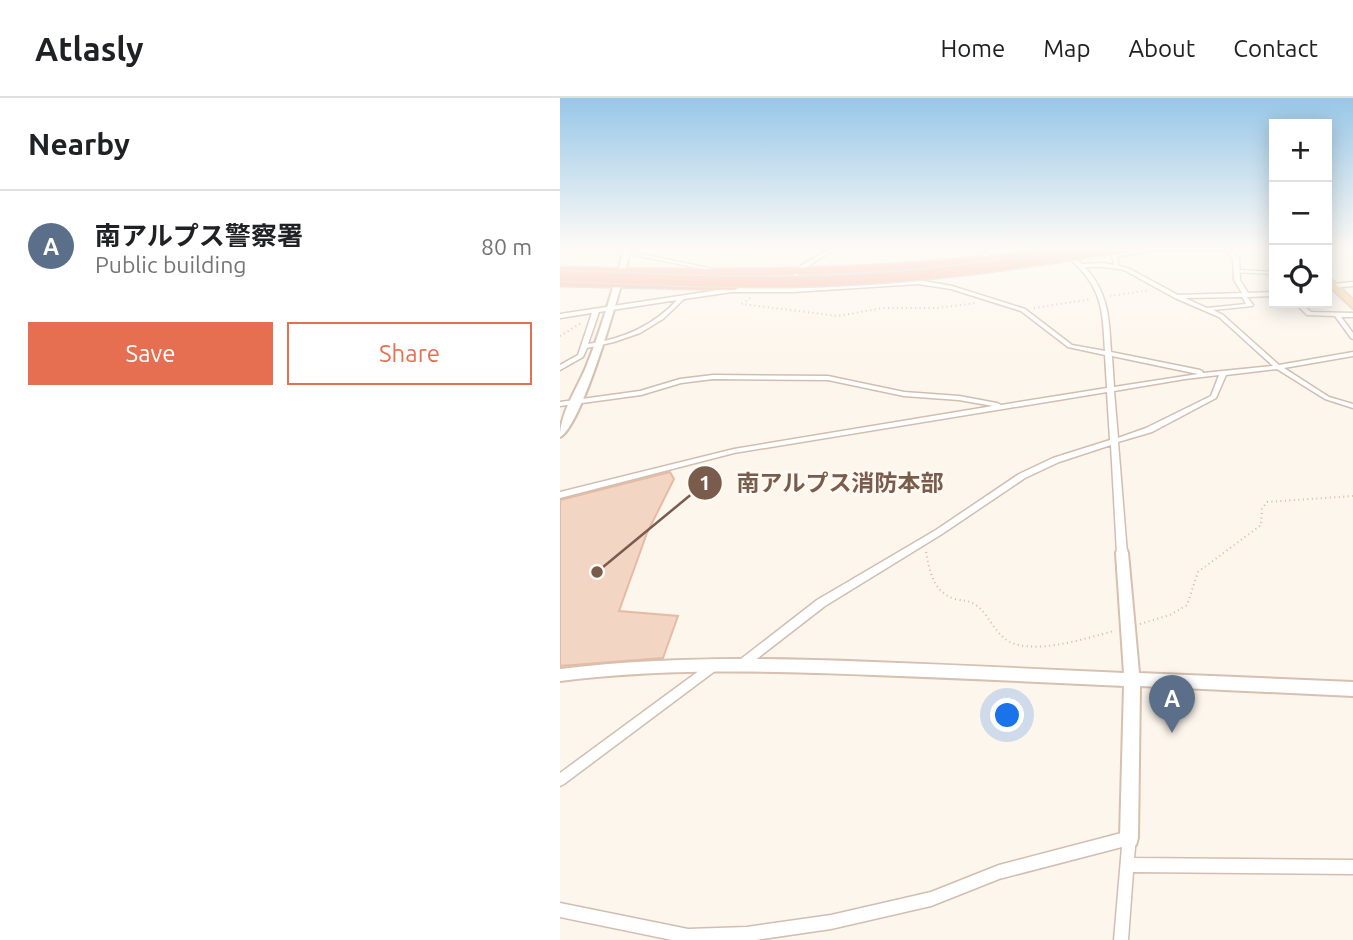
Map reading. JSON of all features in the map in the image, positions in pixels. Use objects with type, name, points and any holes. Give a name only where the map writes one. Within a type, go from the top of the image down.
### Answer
[{"type":"highway","points":[[693,286],[814,286]]},
{"type":"main road","points":[[1332,288],[1353,305]]},
{"type":"street","points":[[560,434],[577,401],[600,344],[618,286]]},
{"type":"street","points":[[560,316],[732,290],[829,286]]},
{"type":"street","points":[[936,286],[998,301],[1023,310],[1070,345],[1218,375]]},
{"type":"street","points":[[1099,286],[1103,298],[1108,353],[1132,681],[1129,838],[1121,940]]},
{"type":"street","points":[[1155,286],[1221,316],[1278,367],[1327,398],[1353,406]]},
{"type":"street","points":[[1206,310],[1250,305],[1240,286]]},
{"type":"street","points":[[1177,297],[1269,294]]},
{"type":"street","points":[[584,346],[619,340],[660,322],[681,299]]},
{"type":"street","points":[[1303,308],[1308,314],[1353,316]]},
{"type":"street","points":[[560,368],[581,356],[596,312]]},
{"type":"street","points":[[1337,315],[1353,337]]},
{"type":"street","points":[[560,495],[734,451],[1185,377],[1278,367],[1353,354]]},
{"type":"street","points":[[741,665],[821,603],[924,541],[1022,476],[1056,460],[1149,430],[1214,397],[1218,375]]},
{"type":"street","points":[[560,404],[641,393],[697,377],[812,377],[849,381],[904,394],[969,399],[1001,406]]},
{"type":"street","points":[[560,780],[715,665]]},
{"type":"street","points":[[560,675],[601,669],[741,665],[1030,674],[1132,681],[1353,689]]},
{"type":"street","points":[[560,910],[688,936],[747,934],[831,922],[931,900],[999,873],[1129,838]]},
{"type":"street","points":[[1127,864],[1353,867]]},
{"type":"path","points":[[1023,310],[1160,289]]},
{"type":"path","points":[[753,290],[752,296],[742,304],[838,316],[883,308],[937,308],[998,301]]},
{"type":"path","points":[[560,336],[596,312]]},
{"type":"building","points":[[670,472],[674,479],[647,533],[619,611],[678,616],[663,658],[560,666],[560,500]]},
{"type":"place","name":"南アルプス消防本部","points":[[597,572]]},
{"type":"place","name":"南アルプス警察署","points":[[1172,733]]}]
